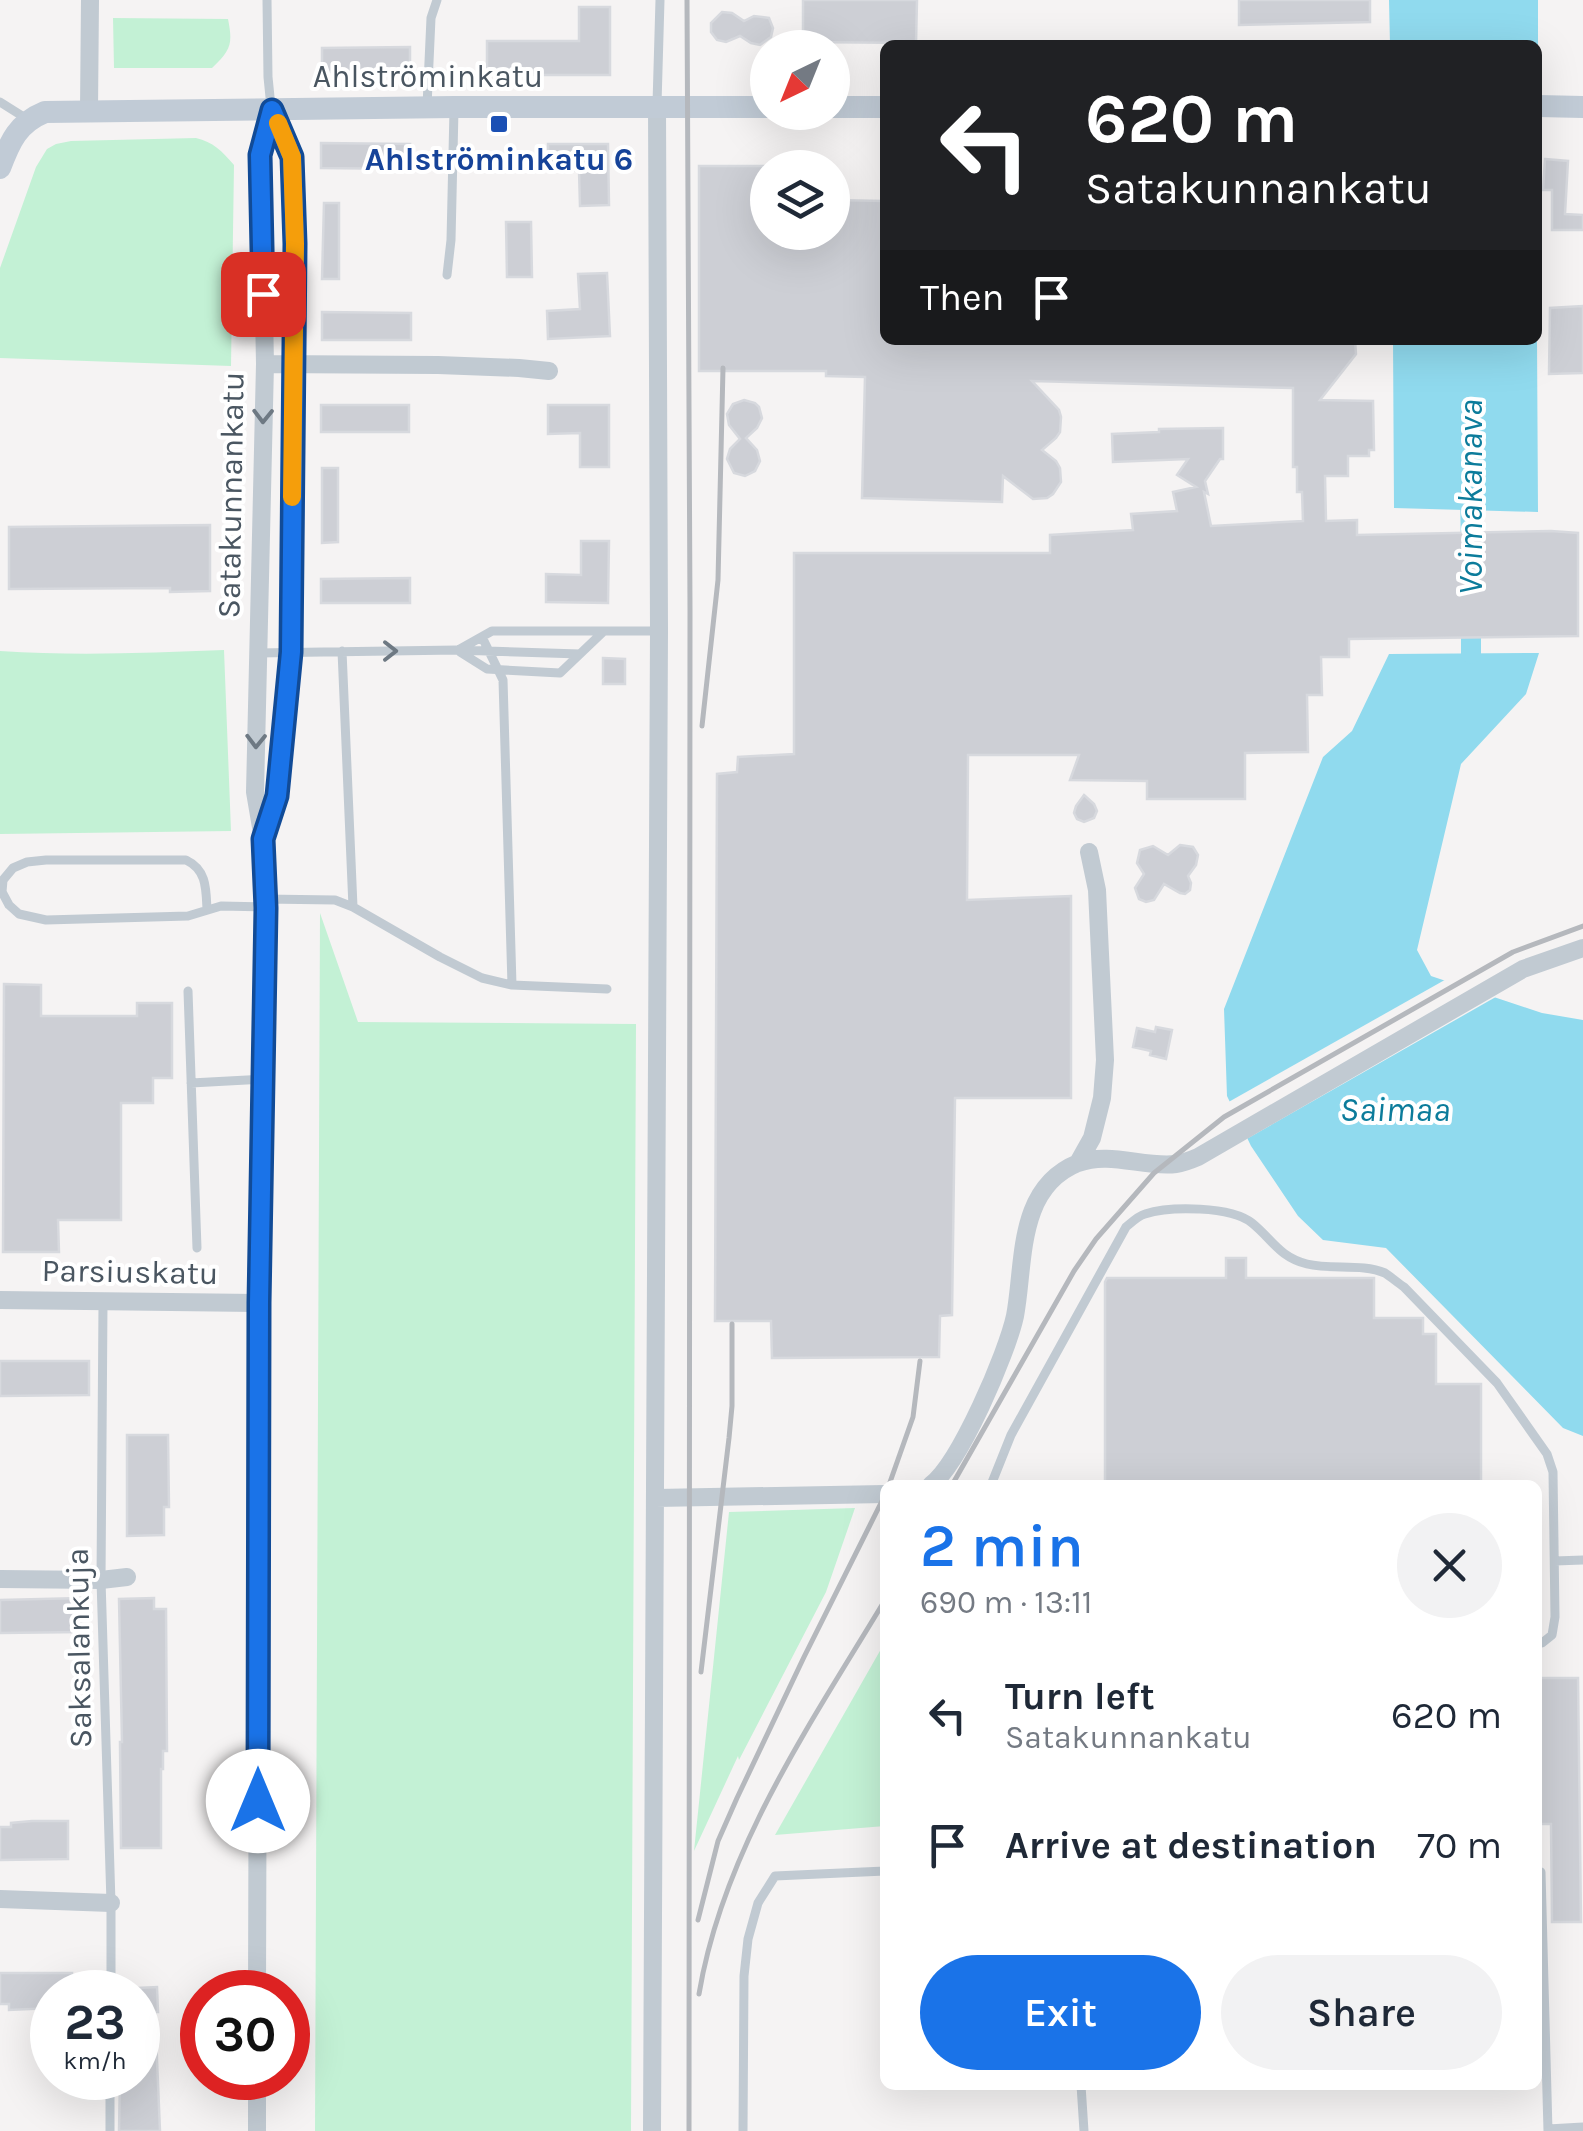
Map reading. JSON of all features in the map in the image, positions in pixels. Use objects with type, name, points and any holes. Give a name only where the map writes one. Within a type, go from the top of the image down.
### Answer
[{"type":"street","points":[[89,110],[90,0]]},
{"type":"street","points":[[1542,106],[1583,108]]},
{"type":"street","points":[[652,2131],[659,631],[656,107]]},
{"type":"street","name":"Ahlströminkatu","points":[[28,119],[45,112],[89,110],[750,107]]},
{"type":"street","points":[[850,107],[880,107]]},
{"type":"street","name":"Satakunnankatu","points":[[257,1970],[259,1303],[265,903],[263,839],[255,792],[264,364],[260,155],[272,110]]},
{"type":"street","name":"Satakunnankatu","points":[[263,839],[277,796],[291,652],[295,244],[292,157],[272,110]]},
{"type":"street","points":[[0,168],[18,130],[28,119]]},
{"type":"street","points":[[264,364],[519,368],[549,372]]},
{"type":"street","points":[[1078,1163],[1092,1138],[1102,1098],[1105,1060],[1097,890],[1089,852]]},
{"type":"street","points":[[935,1480],[949,1464],[983,1401],[1009,1340],[1028,1222],[1041,1192],[1058,1175],[1078,1163],[1101,1158],[1180,1164],[1198,1157],[1523,969],[1583,948]]},
{"type":"street","name":"Parsiuskatu","points":[[0,1300],[259,1303]]},
{"type":"street","points":[[656,1498],[880,1494]]},
{"type":"street","points":[[0,1580],[127,1577]]},
{"type":"street","points":[[0,1900],[111,1902]]},
{"type":"street","points":[[257,2100],[257,2131]]},
{"type":"lane","points":[[268,0],[272,110]]},
{"type":"lane","points":[[428,107],[431,18],[437,0]]},
{"type":"lane","points":[[656,107],[660,0]]},
{"type":"lane","points":[[0,102],[28,119]]},
{"type":"lane","points":[[447,275],[454,107]]},
{"type":"lane","points":[[458,650],[492,631],[659,631]]},
{"type":"lane","points":[[458,650],[486,669],[560,673],[604,632]]},
{"type":"lane","points":[[482,636],[503,680],[512,985]]},
{"type":"lane","points":[[258,653],[458,650],[580,654]]},
{"type":"lane","points":[[342,651],[353,907]]},
{"type":"lane","points":[[207,910],[202,873],[196,864],[186,860],[27,862],[3,880],[2,892],[9,905],[19,914],[46,920],[188,916],[221,906],[335,900],[482,978],[512,985],[607,989]]},
{"type":"lane","points":[[188,992],[197,1248]]},
{"type":"lane","points":[[191,1083],[264,1079]]},
{"type":"lane","points":[[993,1480],[1012,1435],[1126,1227],[1142,1214],[1156,1212],[1222,1211],[1242,1216],[1280,1251],[1304,1263],[1370,1269],[1386,1274],[1404,1287],[1497,1383],[1547,1454],[1553,1472],[1556,1618],[1552,1635],[1542,1643]]},
{"type":"lane","name":"Saksalankuja","points":[[103,1303],[101,1580],[111,1970]]},
{"type":"lane","points":[[1555,1561],[1583,1560]]},
{"type":"lane","points":[[742,2131],[744,1976],[752,1918],[758,1903],[775,1876],[880,1872]]},
{"type":"lane","points":[[1542,2000],[1548,2130],[1583,2128]]},
{"type":"lane","points":[[1081,2090],[1084,2131]]},
{"type":"lane","points":[[110,2100],[110,2131]]},
{"type":"green space","points":[[113,18],[228,19],[229,46],[212,68],[114,68]]},
{"type":"green space","points":[[196,138],[217,148],[234,165],[231,366],[0,358],[0,268],[36,167],[47,149],[71,141]]},
{"type":"green space","points":[[224,650],[231,831],[0,834],[0,651],[84,654]]},
{"type":"green space","points":[[320,913],[358,1022],[636,1024],[631,2131],[315,2131]]},
{"type":"green space","points":[[855,1508],[826,1592],[739,1760],[738,1756],[694,1851],[729,1512]]},
{"type":"green space","points":[[880,1651],[880,1826],[775,1835]]},
{"type":"water","points":[[1389,0],[1538,0],[1538,40],[1390,40]]},
{"type":"water","points":[[1393,345],[1537,345],[1538,512],[1394,508]]},
{"type":"water","name":"Saimaa","points":[[1539,653],[1526,694],[1461,764],[1417,950],[1431,976],[1542,1013],[1583,1020],[1583,1436],[1563,1428],[1386,1248],[1323,1240],[1298,1216],[1251,1146],[1227,1096],[1224,1009],[1323,757],[1352,731],[1389,654]]},
{"type":"pier","points":[[1450,977],[1501,994],[1243,1141],[1225,1104]]},
{"type":"building","points":[[803,0],[917,0],[916,40],[850,42],[850,30],[803,30]]},
{"type":"building","points":[[1239,0],[1370,0],[1370,22],[1239,25]]},
{"type":"building","points":[[579,7],[610,7],[610,75],[487,75],[487,41],[579,41]]},
{"type":"building","points":[[722,12],[744,21],[754,16],[769,18],[773,28],[750,30],[750,42],[740,36],[726,42],[717,40],[711,23]]},
{"type":"building","points":[[410,47],[410,72],[322,72],[322,48]]},
{"type":"building","points":[[321,143],[410,144],[409,169],[321,168]]},
{"type":"building","points":[[548,144],[608,144],[609,205],[580,206],[579,170],[548,171]]},
{"type":"building","points":[[1545,159],[1568,161],[1565,214],[1583,215],[1583,230],[1552,230],[1552,190],[1543,190]]},
{"type":"building","points":[[699,166],[750,166],[750,250],[850,250],[850,200],[880,201],[880,345],[1355,345],[1356,354],[1320,400],[1373,401],[1374,450],[1369,450],[1369,456],[1348,456],[1348,476],[1325,476],[1326,521],[1357,520],[1357,535],[1578,533],[1578,636],[1349,639],[1349,657],[1321,657],[1322,695],[1307,695],[1308,752],[1245,753],[1245,799],[1147,799],[1147,781],[1070,780],[1079,755],[968,755],[967,900],[1071,896],[1071,1098],[955,1098],[952,1315],[940,1316],[939,1357],[772,1358],[771,1321],[715,1321],[717,774],[737,772],[738,757],[794,754],[794,553],[1050,553],[1050,535],[1133,530],[1131,514],[1177,511],[1173,492],[1196,487],[1177,475],[1188,459],[1113,462],[1112,434],[1159,429],[1223,428],[1223,459],[1205,481],[1211,526],[1303,521],[1302,492],[1297,492],[1297,467],[1293,467],[1293,388],[1032,381],[1061,417],[1060,432],[1042,450],[1060,468],[1061,482],[1053,494],[1033,499],[1003,476],[1002,502],[862,498],[865,377],[826,376],[826,371],[699,371]]},
{"type":"building","points":[[324,203],[339,203],[339,279],[322,279]]},
{"type":"building","points":[[506,222],[531,222],[532,277],[507,277]]},
{"type":"building","points":[[607,273],[610,336],[548,339],[547,311],[580,309],[578,274]]},
{"type":"building","points":[[1583,306],[1583,373],[1549,374],[1550,308]]},
{"type":"building","points":[[322,312],[411,313],[411,340],[322,340]]},
{"type":"building","points":[[744,400],[759,407],[762,418],[746,438],[757,450],[760,461],[755,471],[745,476],[734,473],[727,459],[740,439],[729,425],[727,414],[733,404]]},
{"type":"building","points":[[321,405],[409,405],[409,432],[321,432]]},
{"type":"building","points":[[548,405],[609,405],[609,467],[580,467],[580,433],[548,434]]},
{"type":"building","points":[[322,468],[338,468],[338,542],[322,543]]},
{"type":"building","points":[[210,525],[210,591],[9,589],[9,527]]},
{"type":"building","points":[[581,541],[609,541],[608,603],[546,602],[546,574],[581,575]]},
{"type":"building","points":[[410,578],[410,603],[321,603],[321,579]]},
{"type":"building","points":[[603,658],[625,659],[625,684],[603,684]]},
{"type":"building","points":[[1084,795],[1097,811],[1094,818],[1084,822],[1074,813]]},
{"type":"building","points":[[1180,845],[1193,847],[1198,855],[1188,876],[1190,890],[1180,893],[1164,884],[1154,900],[1139,899],[1135,888],[1144,874],[1137,863],[1140,850],[1153,846],[1168,855]]},
{"type":"building","points":[[4,984],[41,985],[41,1016],[137,1016],[137,1003],[172,1003],[172,1078],[153,1078],[153,1103],[121,1103],[121,1220],[58,1220],[59,1252],[3,1252]]},
{"type":"building","points":[[1156,1027],[1172,1030],[1166,1059],[1133,1047],[1137,1028],[1155,1032]]},
{"type":"building","points":[[1226,1258],[1246,1258],[1246,1278],[1374,1278],[1374,1318],[1423,1318],[1423,1334],[1436,1334],[1436,1384],[1481,1384],[1481,1480],[1105,1480],[1107,1278],[1226,1278]]},
{"type":"building","points":[[0,1361],[89,1361],[89,1395],[0,1396]]},
{"type":"building","points":[[127,1435],[168,1435],[169,1507],[164,1507],[164,1535],[127,1536]]},
{"type":"building","points":[[81,1598],[81,1632],[0,1633],[0,1600]]},
{"type":"building","points":[[154,1598],[154,1609],[166,1609],[167,1751],[163,1751],[161,1769],[161,1848],[121,1848],[119,1599]]},
{"type":"building","points":[[1542,1678],[1578,1678],[1581,1922],[1552,1922],[1551,1824],[1542,1824]]},
{"type":"building","points":[[32,1821],[68,1821],[68,1859],[0,1860],[0,1827]]},
{"type":"building","points":[[0,1973],[30,1973],[30,2009],[9,2010],[9,2004],[0,2004]]},
{"type":"building","points":[[120,2100],[159,2100],[160,2131],[119,2131]]},
{"type":"waterway","name":"Voimakanava","points":[[1470,486],[1471,557]]},
{"type":"waterway","name":"Voimakanava","points":[[1471,611],[1471,654]]},
{"type":"railway","points":[[687,0],[689,2131]]},
{"type":"railway","points":[[702,726],[718,580],[723,368]]},
{"type":"railway","points":[[955,1480],[1074,1271],[1096,1239],[1154,1173],[1224,1117],[1513,952],[1583,926]]},
{"type":"railway","points":[[701,1672],[732,1406],[732,1324]]},
{"type":"railway","points":[[891,1480],[913,1417],[920,1361]]},
{"type":"railway","points":[[698,1920],[718,1841],[880,1505]]},
{"type":"railway","points":[[699,1994],[711,1941],[749,1838],[800,1741],[880,1608]]},
{"type":"slow traffic","points":[[278,123],[292,157],[292,497]]},
{"type":"place","name":"Ahlströminkatu 6","points":[[499,124]]},
{"type":"route","points":[[258,1801],[259,1303],[266,908],[263,839],[277,796],[291,652],[295,244],[292,157],[272,110],[260,155],[263,294]]}]
